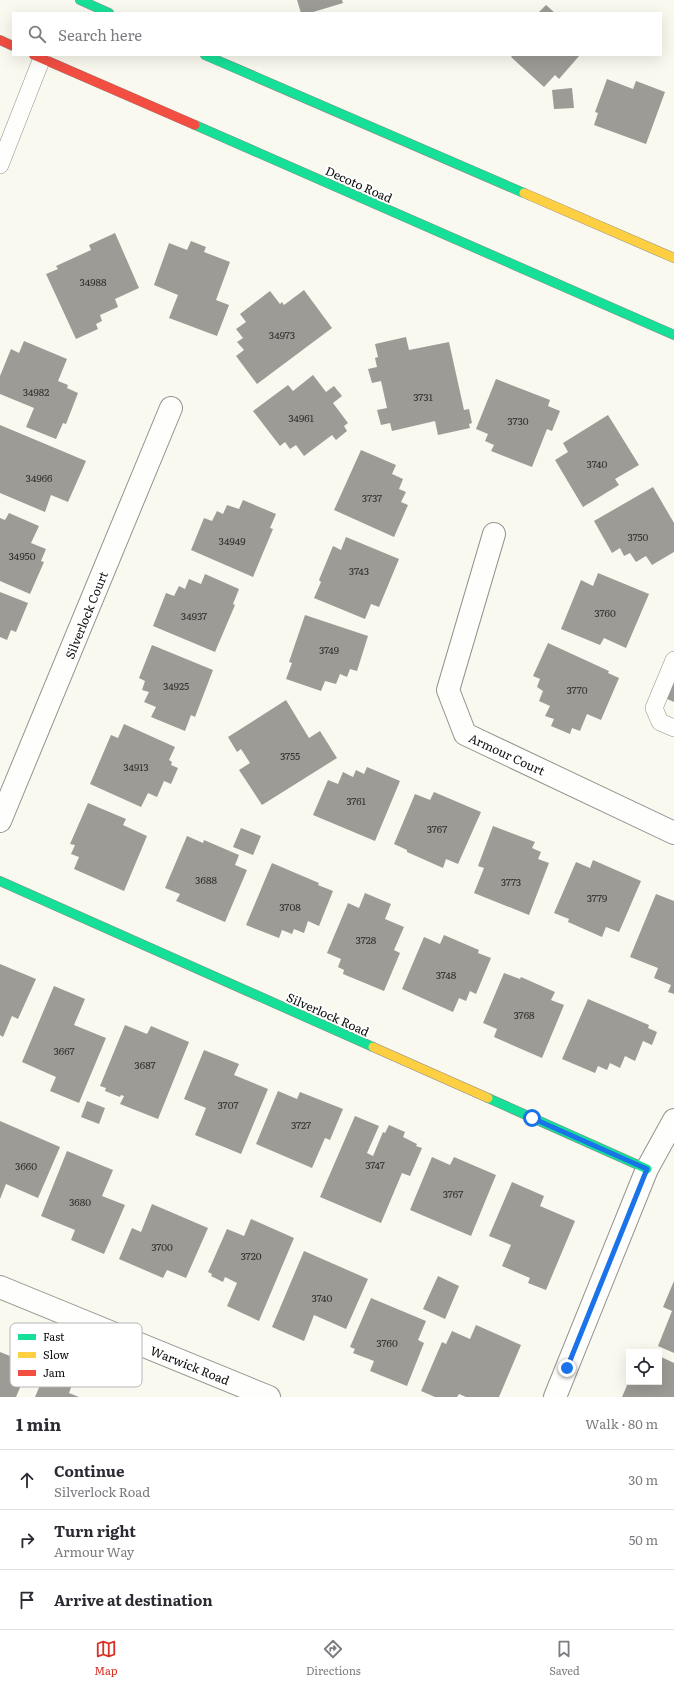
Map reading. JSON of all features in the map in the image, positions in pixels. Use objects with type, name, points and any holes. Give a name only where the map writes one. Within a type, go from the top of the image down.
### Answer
[{"type":"main road","points":[[80,0],[107,12]]},
{"type":"main road","points":[[0,40],[12,46]]},
{"type":"main road","points":[[207,56],[674,258]]},
{"type":"main road","name":"Decoto Road","points":[[38,57],[674,334]]},
{"type":"main road","name":"Silverlock Road","points":[[0,881],[647,1169]]},
{"type":"street","name":"Silverlock Court","points":[[0,821],[171,408]]},
{"type":"street","name":"Armour Court","points":[[494,534],[448,690],[465,734],[674,833]]},
{"type":"street","points":[[555,1397],[647,1169],[674,1120]]},
{"type":"street","name":"Warwick Road","points":[[0,1287],[88,1323]]},
{"type":"street","name":"Warwick Road","points":[[142,1345],[269,1397]]},
{"type":"lane","points":[[0,165],[38,57]]},
{"type":"lane","points":[[674,660],[654,708],[660,722],[674,728]]},
{"type":"building","points":[[297,0],[342,0],[343,3],[313,12],[301,12]]},
{"type":"building","points":[[546,5],[554,12],[539,12]]},
{"type":"building","points":[[579,56],[559,79],[555,75],[544,87],[511,57]]},
{"type":"building","points":[[607,79],[633,89],[636,81],[665,92],[646,144],[594,125],[598,113],[595,112]]},
{"type":"building","points":[[572,88],[574,108],[554,109],[552,90]]},
{"type":"building","points":[[115,233],[139,288],[115,299],[118,307],[100,315],[102,321],[96,324],[98,329],[76,339],[46,274],[58,269],[56,266],[91,250],[89,245]]},
{"type":"building","points":[[191,241],[206,247],[204,252],[230,262],[216,300],[229,305],[217,336],[169,318],[178,295],[154,285],[169,243],[187,250]]},
{"type":"building","points":[[304,290],[332,328],[257,384],[236,356],[244,350],[237,342],[243,338],[236,329],[246,322],[240,314],[270,291],[280,304],[282,302],[284,305]]},
{"type":"building","points":[[406,337],[409,350],[449,342],[464,410],[469,409],[472,423],[469,424],[470,428],[438,435],[435,421],[392,431],[390,423],[381,425],[377,410],[387,408],[381,381],[372,383],[368,369],[377,367],[375,358],[378,357],[375,344]]},
{"type":"building","points":[[24,341],[67,359],[58,381],[68,385],[67,388],[78,393],[66,424],[63,423],[56,439],[26,427],[34,408],[0,394],[0,376],[11,349],[19,353]]},
{"type":"building","points":[[313,375],[326,392],[334,386],[342,396],[333,403],[348,423],[344,426],[347,431],[336,440],[332,435],[304,456],[296,445],[290,449],[285,442],[280,446],[253,411],[288,385],[293,391]]},
{"type":"building","points":[[496,379],[550,400],[548,406],[560,411],[552,431],[547,429],[532,467],[491,451],[494,445],[485,441],[488,434],[476,429]]},
{"type":"building","points":[[608,415],[639,465],[615,479],[619,485],[583,507],[555,460],[568,452],[563,443]]},
{"type":"building","points":[[0,425],[86,461],[68,502],[51,495],[45,512],[0,493]]},
{"type":"building","points":[[361,450],[396,465],[392,474],[403,479],[399,489],[406,492],[401,502],[408,505],[394,537],[334,510]]},
{"type":"building","points":[[653,487],[674,523],[674,552],[652,565],[646,556],[636,562],[630,553],[624,556],[620,548],[612,553],[594,521]]},
{"type":"building","points":[[243,500],[276,514],[270,528],[273,529],[253,577],[191,550],[204,518],[212,521],[217,511],[223,514],[227,505],[239,509]]},
{"type":"building","points":[[9,513],[39,526],[31,543],[46,549],[41,561],[44,562],[30,594],[0,581],[0,518],[5,520]]},
{"type":"building","points":[[346,537],[399,559],[379,607],[371,604],[365,619],[314,598],[321,582],[319,580],[333,546],[341,550]]},
{"type":"building","points":[[598,573],[649,594],[626,648],[604,638],[600,645],[561,629],[581,580],[593,586]]},
{"type":"building","points":[[205,574],[239,589],[233,604],[235,605],[215,652],[153,626],[166,593],[174,596],[179,586],[185,589],[189,579],[201,584]]},
{"type":"building","points":[[0,592],[28,603],[16,632],[11,630],[7,640],[0,637]]},
{"type":"building","points":[[305,615],[368,636],[357,671],[350,669],[347,677],[340,674],[336,684],[325,681],[321,691],[286,679],[292,663],[289,662]]},
{"type":"building","points":[[548,643],[609,671],[608,673],[619,678],[601,720],[587,714],[580,731],[572,728],[570,734],[551,726],[554,719],[545,716],[550,706],[539,701],[543,691],[537,687],[540,679],[533,676]]},
{"type":"building","points":[[152,645],[213,670],[195,717],[191,715],[185,731],[151,717],[156,707],[144,702],[149,692],[142,690],[145,681],[139,678]]},
{"type":"building","points":[[674,678],[674,702],[665,698]]},
{"type":"building","points":[[286,700],[309,738],[320,731],[337,758],[262,805],[239,770],[250,763],[241,749],[237,752],[228,737]]},
{"type":"building","points":[[124,724],[175,747],[169,760],[172,762],[171,765],[178,768],[171,784],[164,781],[157,797],[148,793],[141,807],[90,784],[111,735],[118,738]]},
{"type":"building","points":[[367,767],[400,781],[375,841],[313,815],[328,780],[338,784],[343,772],[353,777],[356,770],[364,774]]},
{"type":"building","points":[[434,792],[481,812],[458,864],[446,859],[443,868],[407,852],[407,850],[394,844],[415,794],[430,800]]},
{"type":"building","points":[[88,803],[126,819],[123,825],[147,836],[124,891],[74,869],[79,857],[71,854],[75,845],[70,844]]},
{"type":"building","points":[[493,826],[535,842],[532,848],[541,852],[538,859],[549,863],[529,915],[474,893],[484,868],[478,866]]},
{"type":"building","points":[[241,828],[261,836],[253,855],[233,847]]},
{"type":"building","points":[[187,836],[203,843],[204,840],[239,855],[235,865],[247,870],[225,922],[176,901],[180,894],[165,888]]},
{"type":"building","points":[[593,860],[641,881],[619,932],[606,927],[602,937],[568,922],[569,919],[554,913],[576,862],[590,868]]},
{"type":"building","points":[[272,863],[319,883],[318,885],[333,891],[319,926],[308,921],[304,933],[294,929],[292,934],[282,930],[279,938],[246,925]]},
{"type":"building","points":[[365,893],[391,904],[385,919],[404,927],[394,950],[400,953],[384,991],[343,974],[344,970],[338,967],[341,959],[327,953],[348,903],[359,908]]},
{"type":"building","points":[[656,894],[674,901],[674,994],[668,992],[671,985],[654,978],[658,968],[630,957]]},
{"type":"building","points":[[444,935],[479,950],[478,953],[491,958],[476,994],[470,991],[466,1001],[459,998],[453,1012],[402,989],[424,937],[440,944]]},
{"type":"building","points":[[0,964],[36,979],[18,1019],[12,1016],[3,1037],[0,1035]]},
{"type":"building","points":[[504,973],[520,979],[521,977],[555,992],[551,1000],[564,1005],[542,1058],[494,1037],[497,1029],[483,1023]]},
{"type":"building","points":[[54,986],[85,999],[74,1025],[106,1038],[79,1103],[50,1091],[56,1077],[22,1062]]},
{"type":"building","points":[[588,999],[649,1025],[648,1028],[657,1032],[652,1045],[643,1041],[635,1061],[625,1056],[620,1068],[610,1063],[607,1070],[598,1066],[595,1073],[562,1059]]},
{"type":"building","points":[[125,1025],[147,1034],[151,1026],[189,1042],[158,1119],[120,1104],[124,1096],[121,1095],[120,1097],[105,1091],[106,1088],[100,1086]]},
{"type":"building","points":[[204,1050],[239,1064],[234,1075],[268,1089],[241,1154],[195,1135],[206,1108],[184,1099]]},
{"type":"building","points":[[278,1091],[297,1099],[300,1092],[343,1109],[330,1140],[325,1138],[312,1168],[256,1144]]},
{"type":"building","points":[[87,1101],[105,1108],[99,1124],[81,1117]]},
{"type":"building","points":[[355,1116],[379,1126],[367,1153],[373,1156],[383,1132],[385,1133],[389,1125],[405,1132],[403,1137],[417,1144],[416,1146],[422,1148],[410,1176],[402,1173],[381,1223],[320,1197]]},
{"type":"building","points":[[0,1121],[60,1147],[38,1198],[6,1184],[0,1199]]},
{"type":"building","points":[[67,1151],[113,1170],[102,1196],[125,1205],[104,1254],[71,1240],[75,1230],[41,1216]]},
{"type":"building","points":[[432,1157],[450,1165],[454,1157],[496,1175],[471,1236],[410,1210]]},
{"type":"building","points":[[512,1182],[544,1196],[540,1206],[575,1221],[546,1290],[528,1283],[530,1278],[502,1266],[511,1245],[489,1236]]},
{"type":"building","points":[[152,1204],[208,1228],[186,1278],[167,1270],[163,1278],[119,1259],[132,1228],[141,1232]]},
{"type":"building","points":[[251,1219],[294,1238],[259,1321],[227,1306],[237,1283],[225,1277],[223,1282],[211,1276],[212,1274],[208,1272],[227,1229],[244,1236]]},
{"type":"building","points":[[304,1251],[368,1279],[346,1329],[314,1315],[304,1341],[272,1327]]},
{"type":"building","points":[[438,1276],[459,1286],[445,1319],[423,1309]]},
{"type":"building","points":[[674,1281],[674,1353],[658,1346],[672,1311],[663,1307]]},
{"type":"building","points":[[371,1298],[426,1321],[418,1340],[424,1343],[407,1386],[370,1371],[374,1361],[353,1353],[355,1349],[350,1347]]},
{"type":"building","points":[[476,1325],[521,1345],[499,1397],[466,1397],[459,1394],[457,1397],[435,1397],[421,1391],[442,1342],[446,1344],[452,1331],[470,1339]]},
{"type":"building","points":[[0,1352],[10,1356],[10,1387],[20,1387],[16,1397],[0,1397]]},
{"type":"building","points":[[662,1357],[674,1363],[674,1397],[622,1397],[627,1385],[662,1385]]},
{"type":"building","points":[[39,1387],[71,1387],[69,1393],[79,1397],[35,1397]]},
{"type":"traffic: fast","points":[[80,0],[107,12]]},
{"type":"traffic: fast","points":[[207,56],[524,193]]},
{"type":"traffic: fast","points":[[195,125],[674,335]]},
{"type":"traffic: fast","points":[[0,881],[373,1047]]},
{"type":"traffic: fast","points":[[488,1098],[647,1169]]},
{"type":"traffic: slow","points":[[524,193],[674,258]]},
{"type":"traffic: slow","points":[[373,1047],[488,1098]]},
{"type":"traffic: jam","points":[[0,40],[12,46]]},
{"type":"traffic: jam","points":[[36,56],[195,125]]},
{"type":"route","points":[[532,1118],[647,1169],[567,1368]]}]
